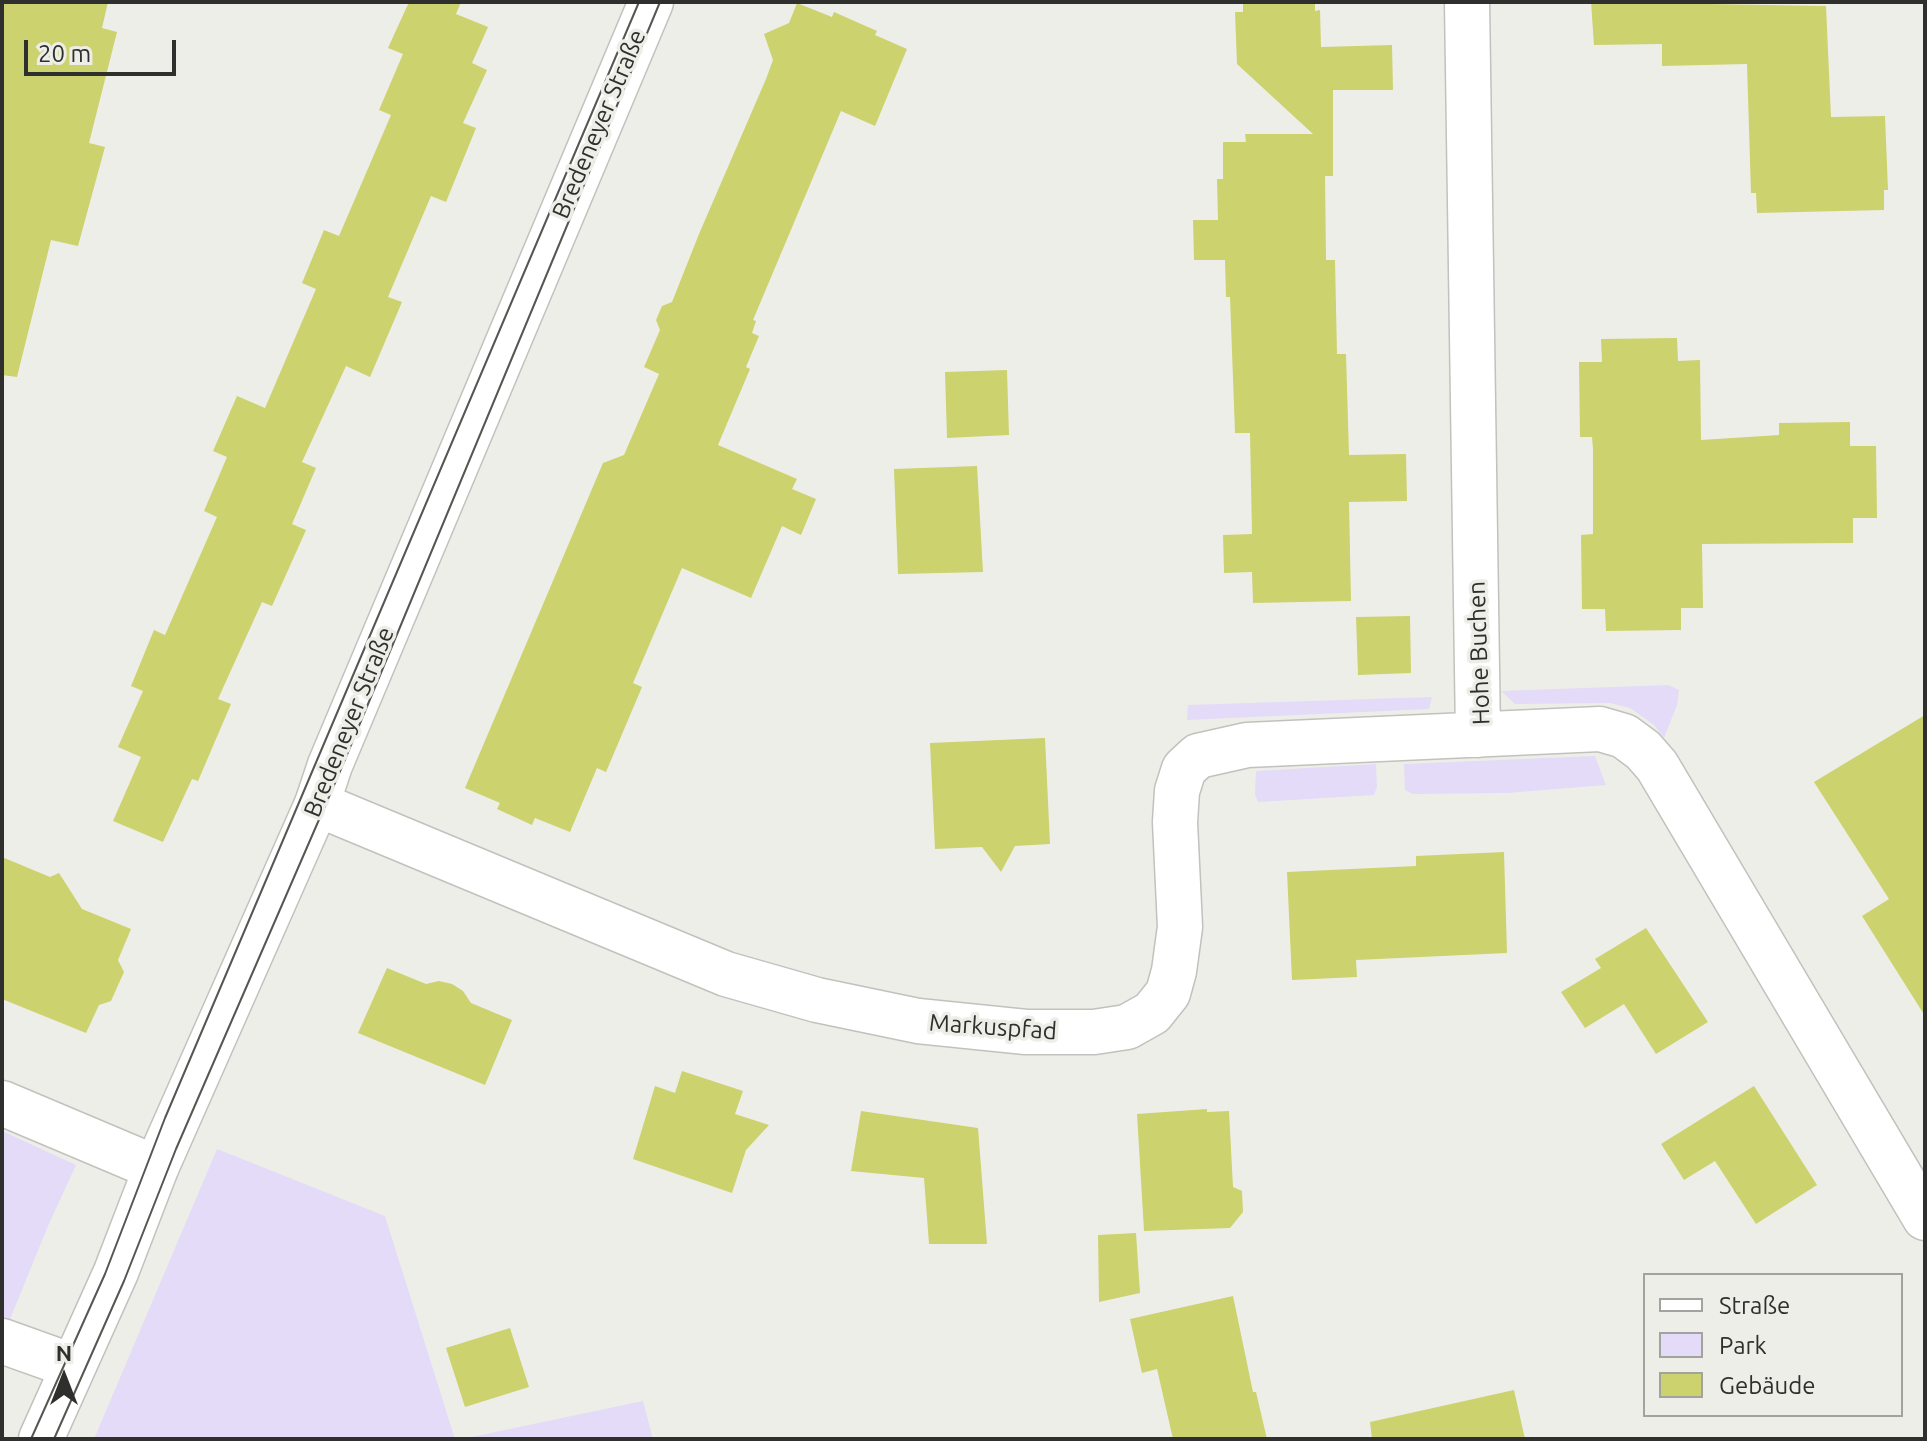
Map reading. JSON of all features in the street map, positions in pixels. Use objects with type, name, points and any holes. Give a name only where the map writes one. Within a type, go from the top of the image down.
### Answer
[{"type":"street","name":"Bredeneyer Straße","points":[[41,1439],[116,1272],[156,1168],[317,804],[336,750],[651,2]]},
{"type":"street","name":"Hohe Buchen","points":[[1467,2],[1478,735],[1600,729],[1624,736],[1643,750],[1657,766],[1925,1218]]},
{"type":"street","name":"Markuspfad","points":[[317,804],[726,974],[817,1000],[918,1021],[1026,1032],[1094,1032],[1127,1027],[1152,1013],[1168,993],[1180,927],[1175,822],[1177,791],[1184,769],[1198,756],[1247,745],[1478,735]]},
{"type":"street","points":[[2,1103],[156,1168]]},
{"type":"street","points":[[2,1341],[72,1366]]},
{"type":"green space","points":[[1668,685],[1679,690],[1677,705],[1664,738],[1654,725],[1630,708],[1610,703],[1515,704],[1501,691]]},
{"type":"green space","points":[[1432,697],[1429,709],[1187,720],[1188,705]]},
{"type":"green space","points":[[1595,756],[1606,785],[1507,793],[1413,794],[1405,790],[1404,764]]},
{"type":"green space","points":[[1376,764],[1377,787],[1374,795],[1258,802],[1255,794],[1256,771]]},
{"type":"green space","points":[[2,1131],[76,1165],[6,1329],[2,1327]]},
{"type":"green space","points":[[217,1149],[385,1216],[455,1439],[94,1439]]},
{"type":"green space","points":[[643,1401],[653,1439],[462,1439]]},
{"type":"building","points":[[2,2],[108,2],[102,28],[117,32],[89,143],[105,147],[78,246],[51,240],[17,377],[2,375]]},
{"type":"building","points":[[409,2],[461,2],[456,14],[488,27],[472,63],[487,70],[463,123],[476,128],[446,202],[431,196],[388,297],[402,302],[370,377],[346,366],[302,462],[316,468],[292,524],[306,530],[272,606],[262,602],[218,699],[231,704],[198,781],[192,779],[163,842],[113,821],[141,757],[118,747],[143,691],[131,686],[154,630],[165,635],[217,517],[204,511],[227,457],[213,451],[237,396],[265,408],[316,289],[302,283],[324,230],[339,236],[391,115],[379,110],[403,54],[388,48]]},
{"type":"building","points":[[1243,2],[1315,2],[1315,11],[1320,10],[1321,47],[1392,45],[1393,90],[1333,90],[1333,176],[1325,176],[1326,260],[1335,260],[1337,354],[1346,354],[1349,455],[1406,454],[1407,501],[1349,502],[1351,601],[1253,603],[1252,572],[1224,573],[1223,535],[1252,534],[1250,433],[1235,433],[1230,297],[1226,297],[1225,260],[1194,260],[1193,220],[1218,220],[1217,179],[1223,179],[1223,142],[1246,142],[1245,134],[1313,134],[1237,64],[1235,12],[1243,12]]},
{"type":"building","points":[[1591,2],[1826,6],[1831,117],[1885,116],[1888,190],[1884,190],[1884,210],[1757,213],[1756,193],[1751,193],[1747,64],[1662,66],[1662,44],[1594,45]]},
{"type":"building","points":[[797,3],[832,17],[834,12],[877,31],[875,35],[907,49],[875,126],[841,111],[753,320],[756,321],[752,333],[759,336],[746,367],[750,369],[718,445],[797,479],[792,489],[816,499],[801,535],[782,526],[751,598],[682,568],[633,683],[642,687],[606,772],[597,768],[570,832],[535,818],[532,825],[497,809],[500,803],[465,788],[603,463],[624,455],[659,374],[644,367],[660,330],[656,320],[662,306],[672,302],[766,79],[773,60],[764,34],[789,23]]},
{"type":"building","points":[[1677,338],[1678,361],[1700,360],[1701,440],[1779,435],[1779,423],[1850,422],[1850,446],[1876,446],[1877,518],[1853,518],[1853,543],[1702,544],[1703,608],[1681,608],[1681,630],[1606,631],[1605,609],[1582,609],[1581,535],[1593,534],[1593,449],[1592,437],[1580,437],[1579,362],[1602,362],[1601,339]]},
{"type":"building","points":[[1007,370],[1009,435],[947,438],[945,372]]},
{"type":"building","points":[[977,466],[983,572],[898,574],[894,469]]},
{"type":"building","points":[[1410,616],[1411,673],[1358,675],[1356,617]]},
{"type":"building","points":[[1925,715],[1925,1016],[1862,916],[1889,899],[1814,782]]},
{"type":"building","points":[[1045,738],[1050,844],[1015,846],[1001,872],[982,847],[935,849],[930,743]]},
{"type":"building","points":[[1504,852],[1507,953],[1356,960],[1357,977],[1292,980],[1287,872],[1416,866],[1416,856]]},
{"type":"building","points":[[2,857],[50,877],[59,873],[82,909],[131,929],[118,960],[124,972],[111,1001],[99,1005],[86,1033],[2,999]]},
{"type":"building","points":[[1646,928],[1708,1022],[1656,1054],[1624,1004],[1585,1028],[1561,992],[1601,968],[1595,959]]},
{"type":"building","points":[[387,968],[426,984],[439,981],[452,984],[463,991],[471,1003],[512,1020],[485,1085],[358,1033]]},
{"type":"building","points":[[682,1071],[743,1091],[735,1114],[769,1125],[746,1150],[732,1193],[633,1159],[655,1086],[675,1093]]},
{"type":"building","points":[[1754,1086],[1817,1185],[1756,1224],[1715,1161],[1684,1180],[1661,1144]]},
{"type":"building","points":[[1207,1109],[1207,1112],[1229,1111],[1233,1187],[1242,1191],[1243,1212],[1230,1228],[1144,1231],[1137,1114]]},
{"type":"building","points":[[861,1111],[978,1128],[987,1244],[929,1244],[924,1178],[851,1171]]},
{"type":"building","points":[[1136,1233],[1140,1293],[1099,1302],[1098,1235]]},
{"type":"building","points":[[1233,1296],[1253,1392],[1256,1392],[1267,1439],[1173,1439],[1157,1369],[1142,1373],[1130,1319]]},
{"type":"building","points":[[510,1328],[529,1387],[465,1407],[446,1348]]},
{"type":"building","points":[[1514,1390],[1525,1439],[1372,1439],[1370,1422]]},
{"type":"tram line","points":[[31,1439],[105,1274],[165,1118],[639,2]]},
{"type":"tram line","points":[[54,1439],[341,769],[660,2]]}]
